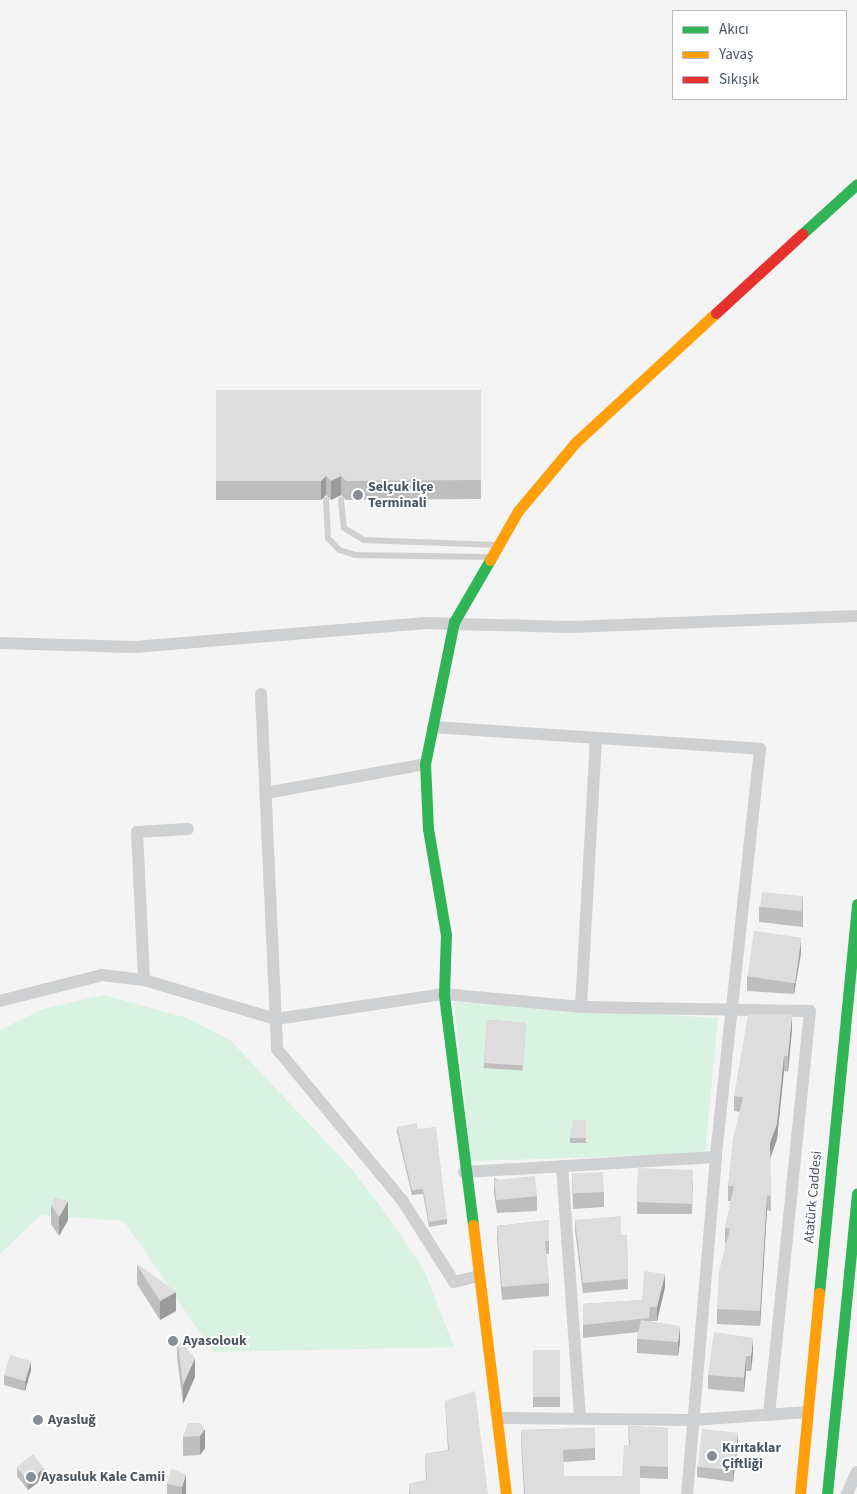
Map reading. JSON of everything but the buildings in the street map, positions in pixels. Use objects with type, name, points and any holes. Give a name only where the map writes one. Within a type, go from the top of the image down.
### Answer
[{"type":"main road","points":[[506,1494],[499,1418],[464,1172],[444,994],[446,935],[428,829],[425,764],[454,622],[518,511],[576,442],[857,184]]},
{"type":"main road","name":"Atatürk Caddesi","points":[[800,1494],[857,904]]},
{"type":"main road","points":[[827,1494],[857,1193]]},
{"type":"street","points":[[0,643],[134,647],[454,622],[568,627],[857,616]]},
{"type":"street","points":[[261,694],[277,1049],[402,1200],[454,1282],[478,1276]]},
{"type":"street","points":[[433,727],[760,749],[716,1158],[687,1494]]},
{"type":"street","points":[[581,1007],[596,739]]},
{"type":"street","points":[[266,793],[425,764]]},
{"type":"street","points":[[144,980],[137,832],[188,829]]},
{"type":"street","points":[[0,1001],[102,975],[144,980],[276,1019],[444,994],[581,1007],[810,1011],[769,1414]]},
{"type":"street","points":[[464,1172],[716,1158]]},
{"type":"street","points":[[562,1166],[580,1416]]},
{"type":"street","points":[[499,1418],[580,1416],[692,1420],[808,1412]]},
{"type":"street","points":[[847,1494],[857,1472]]},
{"type":"lane","points":[[326,500],[328,538],[339,550],[355,555],[490,557]]},
{"type":"lane","points":[[341,500],[344,528],[364,540],[497,545]]},
{"type":"lane","points":[[828,1477],[842,1494]]},
{"type":"green space","points":[[104,995],[187,1018],[230,1040],[350,1167],[384,1211],[424,1270],[454,1347],[213,1352],[124,1221],[41,1215],[0,1254],[0,1030],[43,1009]]},
{"type":"green space","points":[[454,1002],[718,1018],[705,1154],[471,1161]]},
{"type":"traffic: fast","points":[[802,234],[857,184]]},
{"type":"traffic: fast","points":[[473,1225],[444,994],[446,935],[428,829],[425,764],[454,622],[490,560]]},
{"type":"traffic: fast","points":[[819,1293],[857,904]]},
{"type":"traffic: fast","points":[[827,1494],[857,1193]]},
{"type":"traffic: slow","points":[[490,560],[518,511],[576,442],[716,313]]},
{"type":"traffic: slow","points":[[473,1225],[506,1494]]},
{"type":"traffic: slow","points":[[800,1494],[819,1293]]},
{"type":"traffic: jam","points":[[716,313],[802,234]]},
{"type":"place","name":"Selçuk İlçe Terminali","points":[[358,495]]},
{"type":"place","name":"Ayasolouk","points":[[173,1341]]},
{"type":"place","name":"Ayasluğ","points":[[38,1420]]},
{"type":"place","name":"Kırıtaklar Çiftliği","points":[[712,1456]]},
{"type":"place","name":"Ayasuluk Kale Camii","points":[[31,1477]]}]
